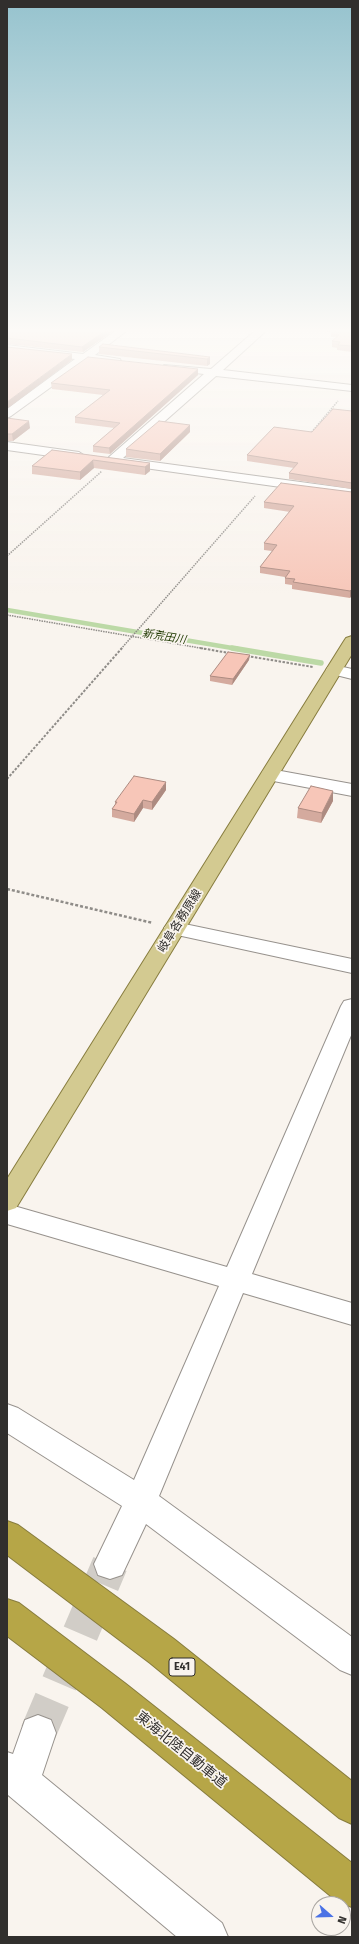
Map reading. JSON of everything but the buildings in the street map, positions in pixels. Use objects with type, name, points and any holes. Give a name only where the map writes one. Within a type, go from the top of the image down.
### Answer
[{"type":"highway","name":"E41","points":[[7,1536],[162,1651],[352,1805]]},
{"type":"highway","name":"東海北陸自動車道","points":[[7,1615],[114,1696],[349,1885]]},
{"type":"main road","name":"岐阜各務原線","points":[[7,1201],[270,775],[343,672],[352,641]]},
{"type":"street","points":[[114,460],[160,420]]},
{"type":"street","points":[[7,446],[352,493]]},
{"type":"street","points":[[270,775],[352,790]]},
{"type":"street","points":[[175,928],[352,966]]},
{"type":"street","points":[[110,1564],[140,1502],[352,1006]]},
{"type":"street","points":[[7,1214],[352,1314]]},
{"type":"street","points":[[7,1417],[140,1502],[352,1658]]},
{"type":"street","points":[[38,1732],[14,1776],[208,1937]]},
{"type":"path","points":[[309,435],[323,420]]},
{"type":"path","points":[[7,556],[114,460]]},
{"type":"path","points":[[7,779],[267,482]]},
{"type":"path","points":[[7,615],[233,653]]},
{"type":"path","points":[[241,655],[343,672]]},
{"type":"path","points":[[7,889],[175,928]]},
{"type":"waterway","name":"新荒田川","points":[[7,610],[238,649]]},
{"type":"waterway","name":"新荒田川","points":[[232,648],[321,663]]},
{"type":"tunnel","points":[[38,1733],[110,1564]]}]
